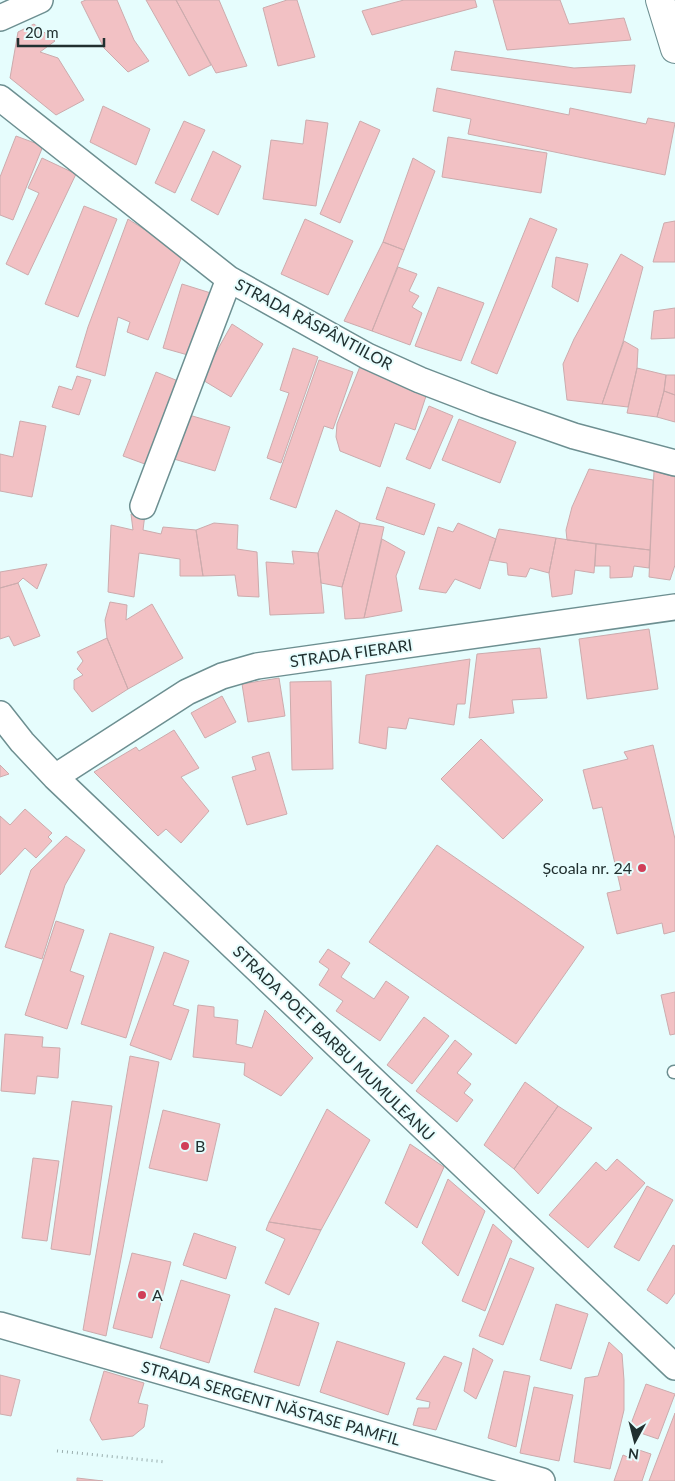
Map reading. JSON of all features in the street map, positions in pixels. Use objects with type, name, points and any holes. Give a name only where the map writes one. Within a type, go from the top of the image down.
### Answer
[{"type":"street","points":[[0,18],[40,0]]},
{"type":"street","points":[[660,0],[675,49]]},
{"type":"street","name":"STRADA RĂSPÂNTIILOR","points":[[0,98],[229,279],[367,356],[420,380],[574,436],[675,463]]},
{"type":"street","points":[[143,506],[229,279]]},
{"type":"street","name":"STRADA FIERARI","points":[[55,777],[187,692],[222,676],[257,666],[675,607]]},
{"type":"street","name":"STRADA POET BARBU MUMULEANU","points":[[0,714],[22,742],[55,777],[675,1367]]},
{"type":"street","name":"STRADA SERGENT NĂSTASE PAMFIL","points":[[0,1324],[542,1481]]},
{"type":"path","points":[[57,1451],[166,1462]]},
{"type":"building","points":[[86,0],[117,0],[134,40],[149,61],[128,72],[104,48],[81,2]]},
{"type":"building","points":[[146,0],[176,0],[211,65],[189,76]]},
{"type":"building","points":[[176,0],[219,0],[247,66],[216,73]]},
{"type":"building","points":[[287,0],[297,0],[315,57],[278,66],[263,8]]},
{"type":"building","points":[[404,0],[475,0],[477,7],[372,35],[362,11]]},
{"type":"building","points":[[493,0],[560,0],[569,24],[624,18],[631,40],[507,50]]},
{"type":"building","points":[[34,24],[55,41],[40,52],[58,58],[84,100],[56,115],[10,78],[18,32]]},
{"type":"building","points":[[455,51],[574,68],[635,65],[631,93],[451,70]]},
{"type":"building","points":[[437,88],[569,115],[570,108],[646,124],[648,118],[675,123],[665,175],[468,134],[471,119],[433,111]]},
{"type":"building","points":[[103,106],[150,129],[136,165],[90,142]]},
{"type":"building","points":[[306,120],[328,123],[316,206],[263,199],[271,140],[303,144]]},
{"type":"building","points":[[184,121],[205,130],[175,193],[155,183]]},
{"type":"building","points":[[360,121],[380,130],[340,223],[320,214]]},
{"type":"building","points":[[16,136],[43,146],[13,220],[0,215],[0,177]]},
{"type":"building","points":[[448,137],[547,153],[541,193],[442,177]]},
{"type":"building","points":[[213,151],[241,166],[218,215],[191,200]]},
{"type":"building","points":[[42,158],[76,174],[28,275],[6,264],[39,193],[28,188]]},
{"type":"building","points":[[413,158],[435,171],[404,250],[383,242]]},
{"type":"building","points":[[84,206],[117,219],[78,317],[45,304]]},
{"type":"building","points":[[530,218],[557,229],[497,374],[471,363]]},
{"type":"building","points":[[128,219],[183,254],[148,340],[127,332],[130,322],[118,317],[105,376],[76,367],[88,327]]},
{"type":"building","points":[[305,219],[353,241],[328,295],[281,274]]},
{"type":"building","points":[[675,221],[675,262],[653,262],[664,223]]},
{"type":"building","points":[[383,242],[404,250],[372,331],[344,321]]},
{"type":"building","points":[[621,254],[643,267],[623,342],[602,404],[567,400],[563,364],[574,339]]},
{"type":"building","points":[[556,257],[588,264],[578,302],[552,287]]},
{"type":"building","points":[[398,267],[417,274],[409,291],[419,296],[412,307],[422,313],[410,345],[372,331]]},
{"type":"building","points":[[182,284],[214,294],[195,357],[163,348]]},
{"type":"building","points":[[438,287],[484,303],[461,361],[415,346]]},
{"type":"building","points":[[675,308],[675,338],[651,339],[654,311]]},
{"type":"building","points":[[232,324],[263,344],[231,397],[201,379]]},
{"type":"building","points":[[624,341],[638,349],[637,368],[628,407],[602,404]]},
{"type":"building","points":[[293,348],[318,357],[281,463],[267,458],[289,393],[280,390]]},
{"type":"building","points":[[319,360],[353,372],[333,429],[324,426],[296,508],[270,499]]},
{"type":"building","points":[[361,364],[427,393],[415,430],[395,423],[380,467],[340,451],[336,437],[337,424]]},
{"type":"building","points":[[637,368],[666,375],[657,417],[627,413]]},
{"type":"building","points":[[156,372],[188,385],[153,467],[123,456]]},
{"type":"building","points":[[666,375],[675,375],[675,395],[664,391]]},
{"type":"building","points":[[77,376],[91,380],[79,415],[52,407],[59,386],[72,390]]},
{"type":"building","points":[[664,391],[675,395],[675,422],[657,417]]},
{"type":"building","points":[[429,406],[453,416],[430,469],[406,459]]},
{"type":"building","points":[[189,415],[230,427],[215,471],[167,457]]},
{"type":"building","points":[[459,419],[516,442],[500,483],[442,460]]},
{"type":"building","points":[[20,421],[46,426],[32,497],[0,491],[0,454],[13,457]]},
{"type":"building","points":[[589,469],[653,480],[650,550],[567,540],[566,530],[572,507]]},
{"type":"building","points":[[654,471],[675,477],[675,565],[670,580],[649,577]]},
{"type":"building","points":[[387,487],[435,504],[424,535],[376,519]]},
{"type":"building","points":[[336,510],[360,523],[342,587],[321,583],[318,553]]},
{"type":"building","points":[[131,514],[145,514],[143,530],[161,534],[163,527],[196,530],[203,576],[180,576],[180,559],[139,553],[134,597],[108,592],[111,525],[133,530]]},
{"type":"building","points":[[214,523],[238,525],[237,549],[257,552],[259,597],[238,596],[235,575],[203,576],[196,530]]},
{"type":"building","points":[[360,523],[384,527],[364,618],[345,619],[342,587]]},
{"type":"building","points":[[458,523],[496,539],[480,589],[455,579],[446,593],[419,589],[438,527],[453,532]]},
{"type":"building","points":[[499,529],[556,538],[549,573],[530,568],[526,577],[508,575],[507,563],[489,560]]},
{"type":"building","points":[[556,538],[596,544],[594,573],[575,570],[572,594],[552,597],[549,573]]},
{"type":"building","points":[[382,539],[405,552],[396,576],[402,611],[364,618]]},
{"type":"building","points":[[596,544],[650,550],[649,568],[634,566],[632,577],[610,578],[610,566],[595,566]]},
{"type":"building","points":[[292,551],[318,553],[324,613],[270,615],[266,562],[294,564]]},
{"type":"building","points":[[47,564],[37,589],[23,578],[18,583],[0,588],[0,572]]},
{"type":"building","points":[[18,583],[40,636],[14,646],[9,636],[0,639],[0,588]]},
{"type":"building","points":[[110,602],[127,605],[126,620],[152,604],[183,658],[128,689],[107,638],[105,620]]},
{"type":"building","points":[[649,629],[658,689],[587,699],[579,639]]},
{"type":"building","points":[[107,638],[128,689],[92,712],[74,689],[74,680],[83,675],[77,669],[83,661],[77,652]]},
{"type":"building","points":[[540,648],[547,698],[512,700],[514,713],[469,718],[477,654]]},
{"type":"building","points":[[470,659],[465,704],[457,704],[454,725],[409,718],[406,729],[388,727],[386,749],[359,743],[366,675]]},
{"type":"building","points":[[279,678],[285,716],[248,722],[242,684]]},
{"type":"building","points":[[331,681],[333,769],[292,770],[290,682]]},
{"type":"building","points":[[222,696],[236,722],[205,738],[191,713]]},
{"type":"building","points":[[174,730],[199,768],[181,777],[209,811],[181,843],[166,829],[158,836],[94,772],[136,747],[139,751]]},
{"type":"building","points":[[481,739],[543,800],[503,839],[441,779]]},
{"type":"building","points":[[653,745],[675,839],[675,931],[664,934],[662,923],[617,934],[607,893],[621,890],[602,807],[593,809],[583,770],[628,759],[624,752]]},
{"type":"building","points":[[269,752],[287,814],[247,825],[232,777],[256,770],[252,757]]},
{"type":"building","points":[[0,765],[9,774],[0,777]]},
{"type":"building","points":[[25,809],[52,833],[48,837],[52,841],[36,858],[25,848],[0,875],[0,816],[10,825]]},
{"type":"building","points":[[66,836],[85,850],[65,885],[42,959],[5,947],[31,870]]},
{"type":"building","points":[[437,845],[584,947],[516,1044],[369,942]]},
{"type":"building","points":[[56,921],[84,930],[70,971],[84,976],[67,1029],[25,1015]]},
{"type":"building","points":[[110,933],[154,947],[126,1038],[81,1024]]},
{"type":"building","points":[[328,949],[350,963],[341,977],[374,999],[386,981],[409,997],[380,1041],[336,1011],[343,1001],[319,985],[329,969],[319,962]]},
{"type":"building","points":[[164,952],[189,961],[173,1005],[189,1010],[171,1060],[130,1045]]},
{"type":"building","points":[[675,992],[675,1034],[670,1035],[661,995]]},
{"type":"building","points":[[198,1005],[214,1007],[214,1017],[238,1020],[236,1044],[252,1048],[265,1010],[313,1058],[281,1096],[244,1075],[245,1063],[193,1057]]},
{"type":"building","points":[[424,1017],[449,1036],[412,1084],[387,1065]]},
{"type":"building","points":[[5,1034],[43,1037],[42,1047],[60,1048],[58,1078],[37,1076],[35,1094],[1,1091]]},
{"type":"building","points":[[455,1040],[472,1054],[457,1073],[471,1084],[464,1093],[473,1100],[457,1122],[416,1091]]},
{"type":"building","points":[[130,1056],[159,1062],[106,1336],[83,1330]]},
{"type":"building","points":[[525,1082],[558,1106],[514,1169],[484,1145]]},
{"type":"building","points":[[72,1101],[112,1106],[90,1255],[51,1249]]},
{"type":"building","points":[[558,1106],[592,1128],[538,1194],[514,1169]]},
{"type":"building","points":[[327,1109],[370,1140],[321,1230],[269,1222]]},
{"type":"building","name":"B","points":[[163,1110],[220,1124],[207,1181],[149,1168]]},
{"type":"building","points":[[410,1144],[444,1167],[417,1228],[385,1203]]},
{"type":"building","points":[[33,1158],[59,1161],[47,1241],[22,1238]]},
{"type":"building","points":[[617,1159],[645,1183],[588,1248],[549,1215],[596,1162],[606,1171]]},
{"type":"building","points":[[448,1179],[485,1211],[458,1276],[422,1243]]},
{"type":"building","points":[[647,1186],[673,1200],[639,1261],[614,1247]]},
{"type":"building","points":[[269,1222],[321,1230],[289,1295],[265,1283],[285,1239],[266,1230]]},
{"type":"building","points":[[493,1224],[512,1241],[485,1311],[462,1301]]},
{"type":"building","points":[[194,1233],[236,1247],[226,1279],[183,1265]]},
{"type":"building","points":[[673,1245],[675,1246],[675,1293],[667,1304],[647,1290]]},
{"type":"building","name":"A","points":[[132,1253],[171,1262],[152,1338],[113,1328]]},
{"type":"building","points":[[510,1258],[534,1268],[503,1345],[479,1336]]},
{"type":"building","points":[[181,1280],[230,1295],[209,1363],[160,1348]]},
{"type":"building","points":[[556,1304],[588,1314],[571,1369],[540,1360]]},
{"type":"building","points":[[275,1308],[319,1323],[299,1386],[254,1372]]},
{"type":"building","points":[[337,1341],[405,1363],[388,1415],[320,1392]]},
{"type":"building","points":[[609,1342],[622,1354],[624,1380],[624,1410],[610,1469],[574,1462],[585,1378],[598,1376]]},
{"type":"building","points":[[473,1348],[493,1360],[476,1399],[464,1391]]},
{"type":"building","points":[[444,1356],[462,1363],[436,1430],[413,1425],[418,1408],[429,1408],[430,1402],[416,1399]]},
{"type":"building","points":[[104,1371],[144,1383],[138,1403],[148,1405],[144,1427],[133,1436],[102,1440],[90,1420]]},
{"type":"building","points":[[504,1371],[530,1376],[516,1447],[488,1438]]},
{"type":"building","points":[[0,1375],[20,1380],[11,1416],[0,1414]]},
{"type":"building","points":[[646,1384],[675,1394],[658,1439],[629,1429]]},
{"type":"building","points":[[534,1387],[573,1395],[559,1461],[520,1453]]},
{"type":"building","points":[[675,1413],[675,1481],[649,1481]]},
{"type":"building","points":[[633,1448],[651,1454],[642,1481],[614,1481],[623,1455],[630,1458]]},
{"type":"building","points":[[77,1478],[103,1481],[77,1481]]},
{"type":"place","name":"Școala nr. 24","points":[[642,868]]},
{"type":"place","name":"B","points":[[185,1146]]},
{"type":"place","name":"A","points":[[142,1295]]}]
